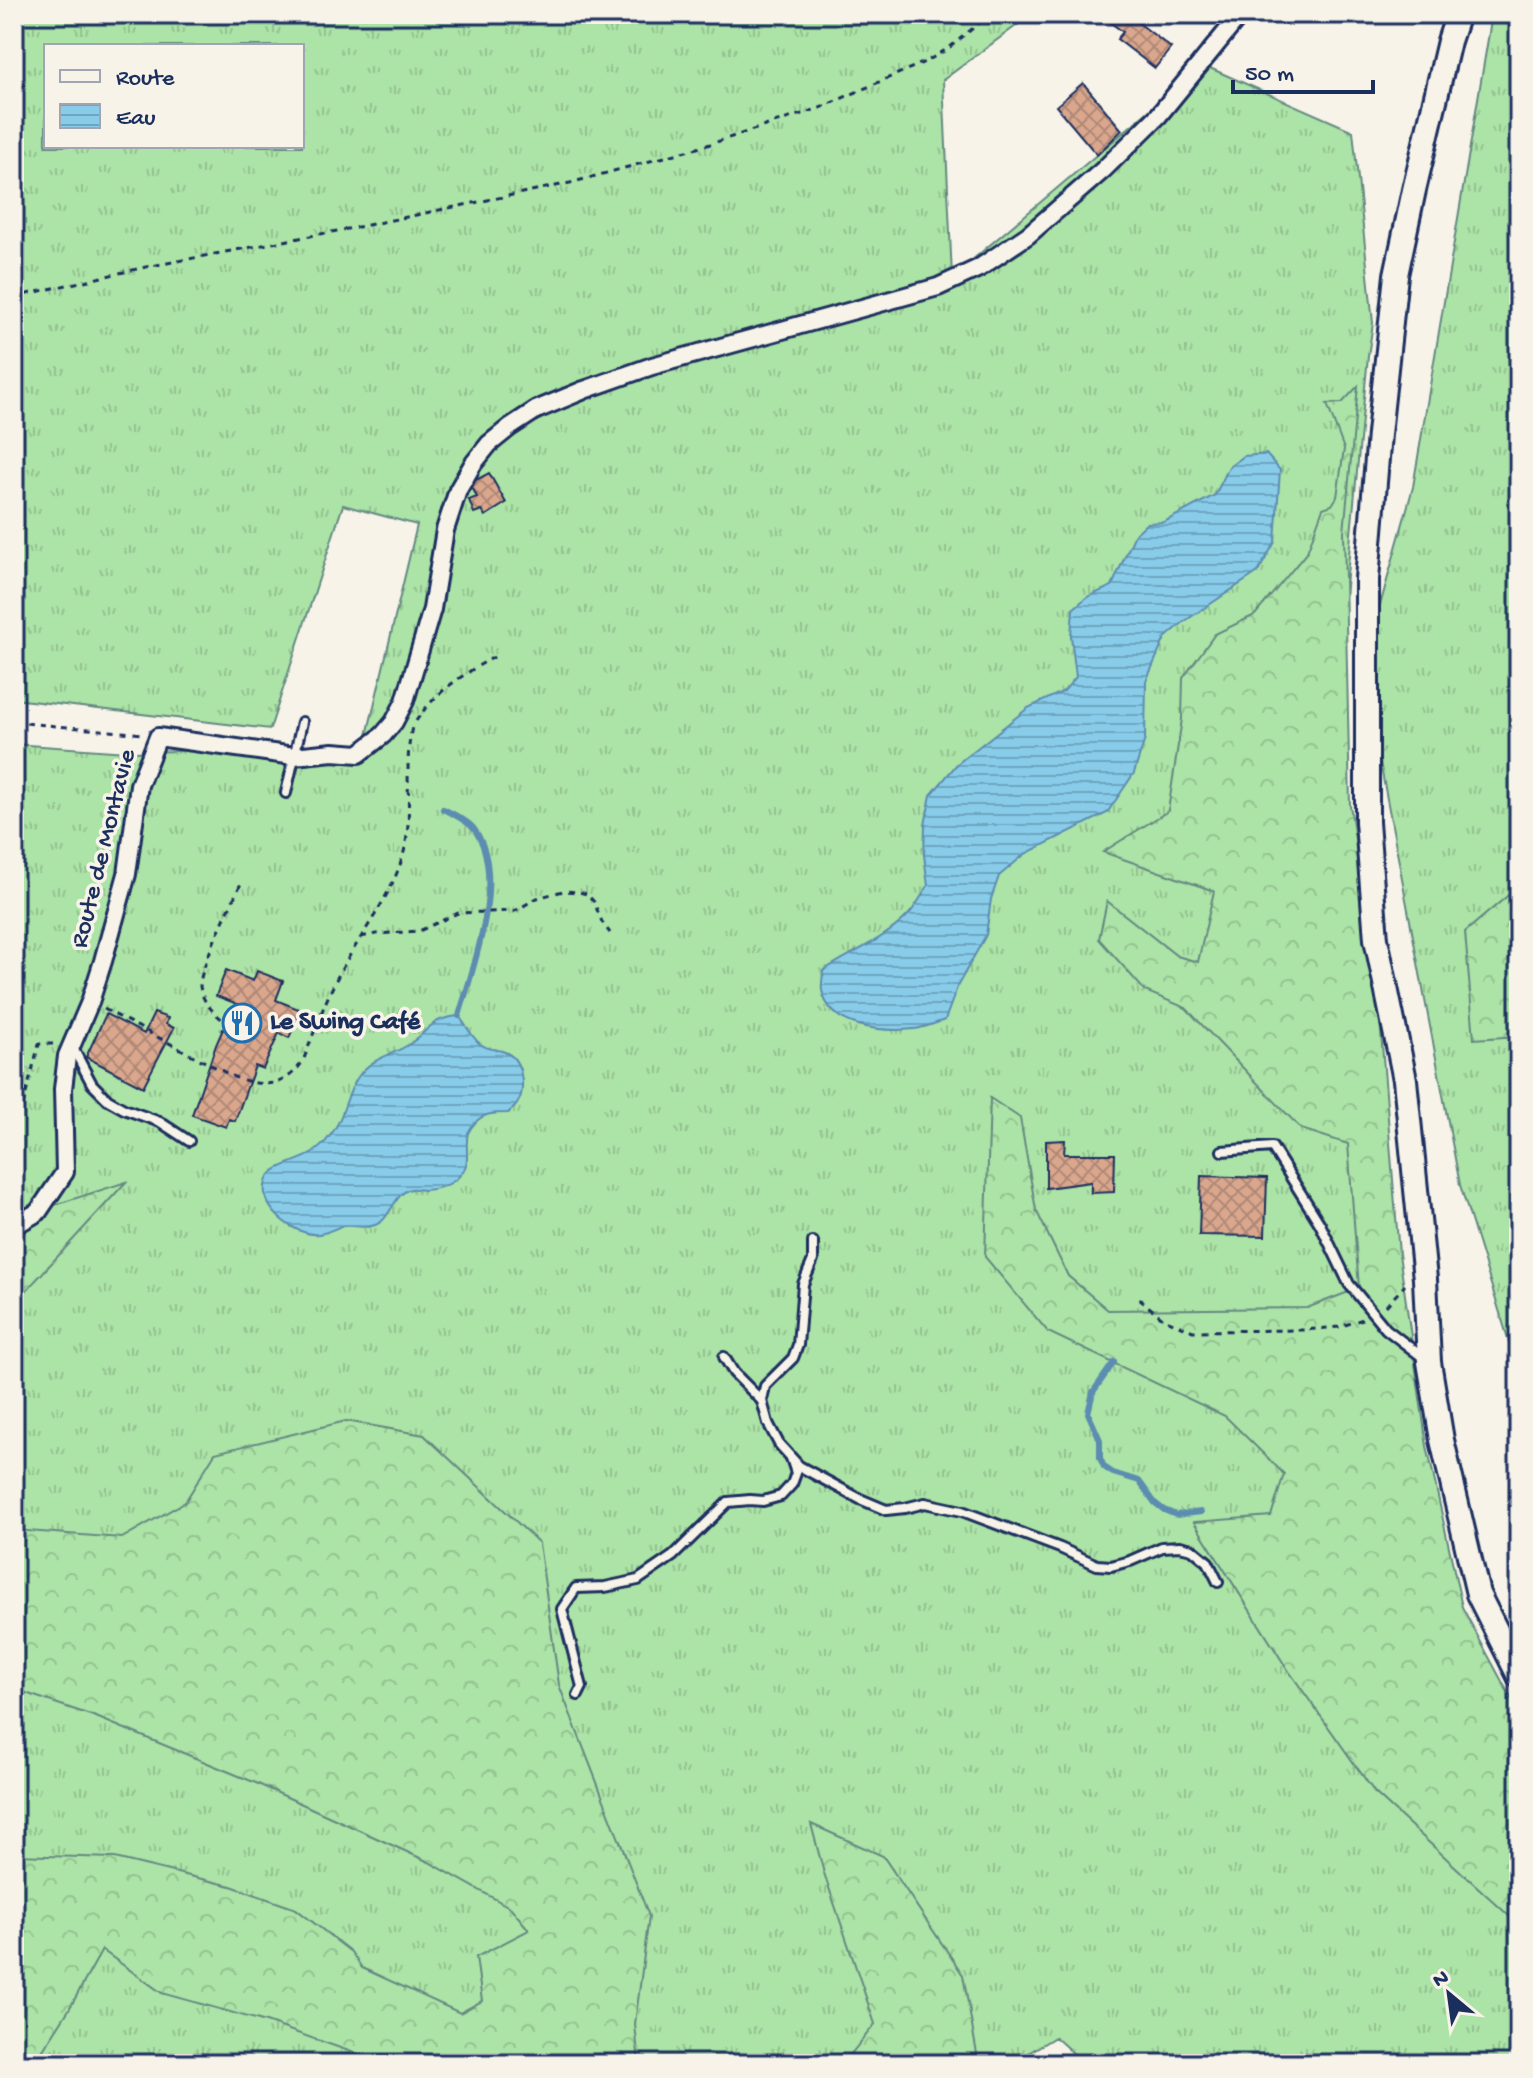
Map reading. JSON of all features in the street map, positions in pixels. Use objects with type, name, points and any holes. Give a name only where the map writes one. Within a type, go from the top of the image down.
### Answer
[{"type":"street","name":"Route de Montavie","points":[[14,1226],[38,1212],[65,1172],[63,1089],[67,1056],[64,1042],[90,1002],[127,874],[139,785],[158,737],[294,756],[333,752],[359,754],[383,735],[405,701],[432,609],[445,530],[458,490],[489,444],[536,410],[584,390],[652,366],[938,287],[979,268],[1028,235],[1103,170],[1158,116],[1241,14]]},
{"type":"street","points":[[1458,14],[1449,41],[1396,275],[1367,579],[1367,822],[1376,939],[1405,1080],[1424,1268],[1429,1362],[1442,1440],[1478,1594],[1519,1676]]},
{"type":"lane","points":[[286,793],[302,722]]},
{"type":"lane","points":[[64,1042],[92,1084],[108,1100],[160,1122],[189,1141]]},
{"type":"lane","points":[[1222,1151],[1272,1147],[1320,1224],[1349,1284],[1386,1329],[1429,1362]]},
{"type":"lane","points":[[813,1242],[813,1260],[803,1284],[798,1345],[793,1358],[765,1386],[762,1401],[768,1423],[779,1444],[799,1466],[886,1510],[925,1503],[962,1511],[1097,1565],[1111,1566],[1130,1561],[1162,1547],[1192,1549],[1208,1562],[1218,1582]]},
{"type":"lane","points":[[724,1357],[734,1373],[762,1401]]},
{"type":"lane","points":[[578,1695],[582,1687],[562,1609],[576,1588],[605,1587],[638,1580],[673,1556],[728,1502],[763,1501],[781,1496],[792,1484],[796,1473],[791,1457]]},
{"type":"path","points":[[14,297],[146,267],[570,183],[701,147],[820,108],[927,61],[949,48],[990,14]]},
{"type":"path","points":[[90,1002],[234,1077],[254,1084],[268,1085],[295,1073],[303,1061],[333,987],[393,883],[407,842],[407,766],[412,726],[442,692],[496,656]]},
{"type":"path","points":[[14,722],[158,737]]},
{"type":"path","points":[[231,1026],[216,1015],[200,987],[203,970],[243,879]]},
{"type":"path","points":[[361,937],[419,931],[458,913],[515,911],[548,894],[563,891],[587,894],[610,933]]},
{"type":"path","points":[[14,1128],[39,1044],[64,1042]]},
{"type":"path","points":[[1139,1299],[1164,1319],[1193,1331],[1339,1327],[1375,1315],[1424,1268]]},
{"type":"green space","points":[[14,14],[1032,14],[943,80],[952,277],[1203,65],[1353,131],[1373,323],[1317,890],[1442,1599],[1519,1771],[1519,2064],[1085,2064],[1055,2037],[1010,2064],[14,2064],[14,744],[127,752],[364,748],[417,525],[343,505],[270,729],[14,699]]},
{"type":"green space","points":[[1519,14],[1519,892],[1512,892],[1474,1038],[1519,1036],[1519,1374],[1460,1185],[1377,746],[1376,620],[1413,487],[1492,15]]},
{"type":"green space","points":[[1358,386],[1344,532],[1350,805],[1378,995],[1399,1254],[1427,1446],[1462,1607],[1519,1713],[1519,1925],[1375,1793],[1286,1667],[1194,1522],[1271,1516],[1284,1474],[1225,1416],[1048,1332],[985,1257],[990,1098],[1020,1118],[1036,1210],[1068,1276],[1108,1310],[1307,1308],[1359,1288],[1348,1144],[1301,1129],[1186,1008],[1145,991],[1099,939],[1107,901],[1177,956],[1198,962],[1214,891],[1103,852],[1168,811],[1182,719],[1183,678],[1215,634],[1255,615],[1307,552],[1323,508],[1332,505],[1337,497],[1344,449],[1327,404],[1342,403]]},
{"type":"green space","points":[[1512,892],[1519,892],[1519,1036],[1474,1039],[1465,932]]},
{"type":"green space","points":[[126,1182],[14,1304],[14,1218]]},
{"type":"green space","points":[[346,1421],[424,1435],[539,1543],[559,1685],[649,1916],[635,2024],[639,2064],[386,2064],[266,2022],[162,1993],[102,1950],[34,2064],[14,2064],[14,1855],[115,1858],[231,1886],[296,1909],[351,1952],[362,1968],[460,2013],[482,2001],[476,1957],[529,1930],[511,1908],[429,1862],[256,1783],[96,1717],[14,1689],[14,1530],[122,1538],[185,1502],[215,1453]]},
{"type":"green space","points":[[811,1824],[883,1856],[963,1975],[977,2054],[990,2064],[843,2064],[875,2024],[824,1873]]},
{"type":"water","points":[[1266,454],[1280,470],[1275,542],[1258,572],[1165,638],[1146,681],[1145,739],[1134,773],[1107,813],[1025,854],[999,876],[991,899],[986,935],[958,985],[945,1020],[918,1028],[888,1030],[859,1025],[835,1013],[822,990],[823,971],[901,922],[913,910],[928,886],[924,855],[925,825],[931,795],[957,764],[1028,708],[1064,691],[1076,677],[1071,636],[1073,609],[1087,597],[1112,586],[1135,534],[1147,523],[1164,522],[1215,495],[1229,467],[1244,456]]},
{"type":"water","points":[[459,1016],[481,1045],[512,1057],[520,1069],[522,1084],[520,1098],[513,1109],[508,1113],[486,1115],[471,1128],[467,1138],[466,1164],[457,1178],[439,1188],[406,1191],[383,1220],[373,1226],[343,1226],[322,1233],[309,1233],[287,1224],[270,1207],[266,1197],[265,1186],[272,1172],[311,1154],[325,1142],[338,1123],[363,1070],[408,1045],[435,1023]]},
{"type":"building","points":[[1099,14],[1127,14],[1171,48],[1155,68],[1117,39],[1123,32]]},
{"type":"building","points":[[1083,83],[1122,130],[1097,155],[1056,106]]},
{"type":"building","points":[[489,473],[506,503],[485,516],[482,510],[474,513],[469,500],[477,497],[472,487],[476,480]]},
{"type":"building","points":[[226,970],[253,981],[257,971],[283,981],[276,1000],[301,1010],[289,1038],[279,1033],[263,1069],[255,1066],[235,1121],[229,1119],[226,1127],[192,1115],[223,1029],[231,1032],[243,1006],[216,996]]},
{"type":"building","points":[[154,1013],[168,1018],[166,1024],[174,1028],[143,1087],[86,1057],[106,1014],[144,1034]]},
{"type":"building","points":[[1065,1140],[1064,1154],[1115,1154],[1114,1192],[1091,1193],[1091,1182],[1046,1188],[1046,1141]]},
{"type":"building","points":[[1201,1176],[1267,1178],[1265,1236],[1199,1235]]},
{"type":"waterway","points":[[443,809],[474,829],[484,848],[488,870],[488,895],[479,947],[459,1016]]},
{"type":"waterway","points":[[1114,1362],[1093,1392],[1088,1413],[1100,1440],[1100,1458],[1104,1467],[1139,1481],[1164,1510],[1176,1515],[1201,1512]]},
{"type":"place","name":"Le Swing Café","points":[[242,1023]]}]
